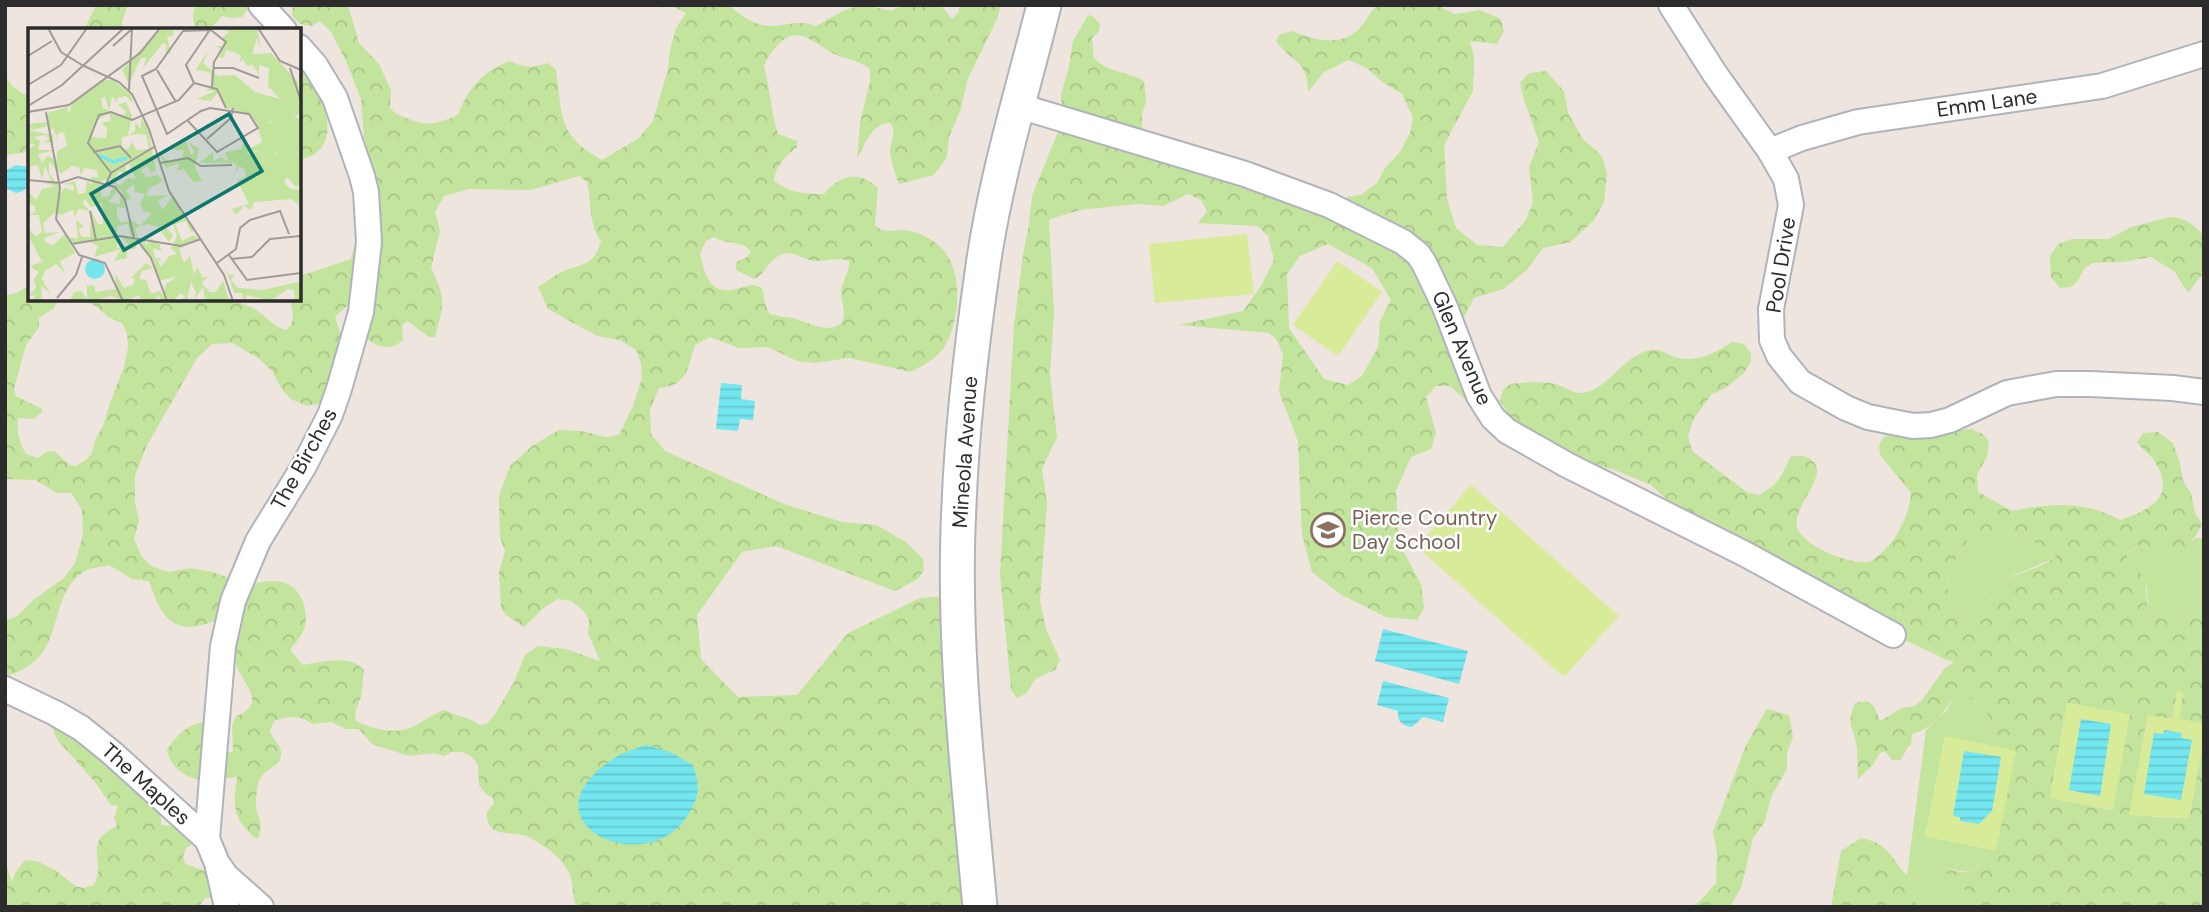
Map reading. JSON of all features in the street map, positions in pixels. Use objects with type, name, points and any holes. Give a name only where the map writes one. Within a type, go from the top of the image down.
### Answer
[{"type":"main road","name":"Mineola Avenue","points":[[980,907],[963,712],[959,506],[981,274],[997,192],[1044,5]]},
{"type":"street","points":[[261,5],[282,28]]},
{"type":"street","name":"Pool Drive","points":[[1671,5],[1786,179],[1791,205],[1771,309],[1772,340],[1779,356],[1800,382],[1868,417],[1896,424],[1931,425],[1950,420],[2007,393],[2043,386],[2090,384],[2204,392]]},
{"type":"street","name":"The Birches","points":[[206,839],[223,646],[233,601],[258,541],[304,466],[330,415],[361,312],[369,242],[366,192],[340,107],[326,79],[301,49]]},
{"type":"street","name":"Emm Lane","points":[[1770,151],[1802,138],[1858,122],[2102,86],[2204,54]]},
{"type":"street","name":"Glen Avenue","points":[[1019,106],[1245,174],[1329,205],[1403,242],[1424,262],[1446,307],[1479,397],[1493,418],[1507,431],[1567,465],[1745,554],[1893,635]]},
{"type":"street","name":"The Maples","points":[[5,689],[81,728],[112,753],[206,839],[217,863],[237,887],[261,907]]},
{"type":"street","points":[[217,863],[227,907]]},
{"type":"green space","points":[[96,5],[128,5],[122,21],[124,28],[85,28]]},
{"type":"green space","points":[[195,5],[250,5],[242,17],[222,16],[211,28],[196,26],[193,15]]},
{"type":"green space","points":[[293,5],[348,5],[359,43],[379,64],[391,90],[390,108],[398,115],[422,123],[439,122],[458,115],[472,89],[484,75],[500,65],[510,61],[528,66],[548,63],[556,70],[564,122],[569,132],[587,151],[602,160],[639,138],[653,121],[676,28],[686,13],[670,5],[729,5],[758,24],[776,26],[799,23],[816,26],[855,7],[891,11],[903,5],[941,5],[952,19],[959,12],[960,5],[1001,5],[967,81],[961,109],[949,137],[947,157],[934,175],[899,184],[890,155],[893,134],[891,123],[874,130],[857,159],[860,123],[870,81],[870,69],[866,66],[839,56],[798,35],[780,43],[764,66],[778,134],[797,141],[797,147],[779,166],[774,181],[797,192],[824,194],[843,179],[863,178],[878,188],[875,225],[885,231],[905,230],[924,236],[941,248],[950,260],[955,273],[957,304],[951,334],[942,350],[911,372],[849,358],[815,363],[797,361],[768,347],[739,348],[710,337],[695,345],[681,380],[668,387],[659,388],[650,410],[651,434],[665,451],[784,504],[842,522],[876,525],[906,542],[923,559],[924,570],[918,579],[895,591],[776,546],[742,552],[697,615],[701,659],[738,697],[797,695],[848,633],[920,598],[959,595],[980,907],[576,907],[569,873],[555,855],[529,837],[498,831],[489,825],[487,814],[494,804],[493,798],[479,785],[478,765],[472,757],[463,752],[451,752],[444,756],[434,753],[409,756],[372,744],[359,729],[346,729],[331,722],[312,724],[293,717],[274,721],[270,731],[281,755],[258,784],[258,839],[243,825],[237,813],[237,776],[205,780],[185,775],[171,761],[167,750],[185,730],[203,722],[210,722],[227,751],[231,753],[233,750],[232,726],[236,716],[246,711],[251,704],[252,698],[235,660],[235,637],[230,614],[200,626],[178,625],[162,610],[149,581],[132,579],[109,565],[83,572],[72,582],[46,647],[38,658],[25,668],[5,676],[5,621],[17,616],[33,600],[64,578],[75,563],[83,534],[82,510],[71,493],[57,493],[35,480],[5,479],[5,295],[17,293],[28,285],[28,301],[58,301],[54,308],[39,318],[39,327],[26,345],[14,389],[16,396],[42,409],[42,412],[34,419],[18,418],[18,427],[26,454],[38,458],[46,452],[54,451],[70,465],[76,466],[92,453],[124,367],[128,348],[127,333],[122,323],[108,317],[86,301],[228,301],[249,306],[286,330],[292,324],[290,301],[301,301],[301,277],[351,259],[372,175],[364,136],[361,99],[345,59],[331,32],[320,21],[312,26],[300,24],[292,15]],"holes":[[[579,176],[587,182],[592,220],[601,241],[598,250],[590,261],[558,274],[538,287],[548,309],[597,336],[620,340],[636,350],[641,363],[642,378],[633,406],[619,435],[605,437],[582,431],[559,430],[532,446],[510,466],[499,496],[500,538],[505,551],[499,572],[501,608],[506,615],[524,627],[546,606],[558,599],[571,601],[583,610],[589,620],[588,633],[600,661],[566,649],[538,646],[525,655],[514,682],[494,716],[486,724],[480,725],[444,710],[403,730],[379,729],[363,724],[356,721],[355,712],[361,697],[364,670],[344,661],[303,665],[290,650],[303,632],[306,617],[303,602],[295,589],[277,581],[238,587],[229,578],[213,572],[190,568],[169,572],[153,567],[142,557],[134,539],[139,521],[135,502],[135,476],[146,447],[197,358],[212,344],[232,343],[258,358],[272,371],[291,399],[307,406],[328,402],[348,357],[335,317],[349,304],[365,335],[377,345],[390,347],[403,340],[402,326],[407,321],[429,337],[435,337],[442,302],[431,268],[440,231],[435,212],[444,196],[469,189],[531,190]],[[714,237],[743,245],[751,251],[747,257],[736,262],[736,270],[754,279],[761,275],[774,259],[788,253],[815,261],[849,261],[841,293],[843,320],[832,328],[826,328],[770,314],[759,286],[730,290],[715,287],[707,277],[700,253],[706,241]]]},
{"type":"green space","points":[[1377,5],[1436,5],[1455,14],[1480,10],[1501,19],[1504,31],[1497,44],[1470,41],[1474,56],[1473,91],[1444,145],[1447,199],[1456,228],[1477,245],[1503,247],[1526,220],[1533,202],[1529,167],[1539,142],[1520,83],[1529,73],[1546,71],[1564,91],[1568,113],[1583,139],[1602,156],[1607,173],[1604,203],[1593,221],[1571,242],[1543,248],[1527,270],[1503,289],[1474,298],[1464,317],[1459,343],[1479,409],[1450,386],[1436,386],[1426,397],[1436,433],[1431,449],[1411,457],[1396,491],[1399,543],[1421,584],[1424,608],[1417,620],[1386,617],[1340,594],[1312,572],[1302,535],[1298,441],[1279,392],[1283,354],[1276,339],[1269,333],[1179,325],[1243,311],[1261,286],[1274,260],[1268,236],[1257,226],[1198,223],[1207,211],[1201,200],[1188,194],[1163,206],[1137,204],[1080,210],[1050,219],[1049,222],[1054,312],[1050,375],[1057,437],[1042,469],[1047,503],[1040,601],[1046,629],[1060,660],[1055,670],[1035,679],[1027,693],[1017,698],[1011,690],[1000,574],[1014,325],[1032,196],[1063,119],[1061,94],[1073,41],[1088,15],[1094,17],[1100,24],[1099,31],[1092,38],[1094,58],[1113,70],[1144,81],[1146,101],[1142,114],[1142,129],[1132,138],[1329,205],[1347,197],[1361,195],[1377,183],[1384,169],[1400,152],[1410,133],[1413,118],[1402,94],[1368,69],[1349,60],[1324,72],[1308,92],[1302,67],[1276,41],[1279,35],[1292,31],[1318,39],[1344,38],[1360,28]],"holes":[[[1328,244],[1372,268],[1391,300],[1380,321],[1378,347],[1362,376],[1348,385],[1324,379],[1289,328],[1287,274],[1300,256]]]},
{"type":"green space","points":[[301,51],[326,111],[328,128],[325,142],[316,153],[301,159]]},
{"type":"green space","points":[[5,76],[12,86],[28,97],[28,152],[5,155]]},
{"type":"green space","points":[[2170,217],[2189,222],[2204,236],[2204,272],[2188,293],[2175,272],[2151,257],[2092,263],[2071,287],[2060,288],[2051,277],[2050,256],[2058,244],[2072,239],[2109,239],[2131,227]]},
{"type":"green space","points":[[1247,234],[1254,294],[1155,303],[1149,244]]},
{"type":"green space","points":[[1337,261],[1382,292],[1338,356],[1293,325]]},
{"type":"green space","points":[[1732,342],[1744,344],[1751,353],[1751,362],[1743,374],[1724,389],[1712,394],[1694,418],[1688,436],[1692,451],[1747,492],[1759,495],[1779,479],[1790,457],[1810,459],[1816,465],[1817,473],[1800,510],[1797,527],[1808,541],[1817,547],[1849,560],[1867,562],[1877,557],[1897,534],[1908,510],[1911,493],[1880,455],[1879,446],[1883,438],[1891,433],[1971,429],[1983,434],[1989,441],[1987,456],[1977,475],[1978,492],[2012,511],[2054,505],[2080,506],[2120,520],[2141,512],[2162,493],[2161,474],[2153,459],[2137,442],[2143,433],[2158,432],[2173,443],[2183,481],[2191,493],[2195,513],[2202,524],[2184,547],[2168,550],[2139,545],[2130,550],[2127,557],[2145,579],[2148,612],[2177,610],[2204,622],[2204,724],[2179,719],[2183,693],[2177,692],[2173,719],[2148,716],[2140,757],[2153,817],[2189,818],[2204,737],[2204,907],[2033,907],[2024,893],[2017,893],[2002,905],[1987,907],[1976,903],[1967,895],[1959,876],[1947,874],[1937,876],[1914,889],[1914,899],[1918,907],[1831,907],[1841,851],[1861,838],[1887,850],[1914,880],[1939,868],[1965,872],[1992,860],[1982,848],[1988,745],[1995,729],[1982,700],[1970,699],[1962,686],[1942,715],[1930,726],[1912,734],[1911,745],[1901,760],[1892,760],[1885,751],[1880,753],[1873,765],[1858,779],[1857,749],[1851,723],[1855,703],[1866,701],[1874,706],[1880,721],[1922,700],[1945,668],[1954,662],[1937,655],[1924,644],[1913,630],[1906,613],[1886,614],[1872,611],[1731,539],[1700,517],[1677,509],[1651,485],[1612,469],[1584,462],[1522,428],[1500,401],[1505,387],[1511,384],[1550,383],[1580,393],[1599,387],[1642,352],[1660,351],[1689,359],[1711,354]],"holes":[[[1995,531],[2028,539],[2056,557],[1999,582],[1991,593],[1986,609],[1969,623],[1964,632],[1960,617],[1950,600],[1947,585],[1951,566],[1969,538],[1980,532]],[[2067,703],[2110,711],[2123,751],[2112,810],[2050,798]]]},
{"type":"green space","points":[[1471,485],[1619,616],[1564,677],[1417,547]]},
{"type":"green space","points":[[1995,531],[2028,539],[2056,557],[1999,582],[1991,593],[1986,609],[1964,633],[1960,617],[1950,600],[1947,585],[1951,566],[1969,538],[1980,532]]},
{"type":"green space","points":[[2196,538],[2204,539],[2204,622],[2177,610],[2148,612],[2147,587],[2127,557],[2130,551],[2139,545],[2175,548]]},
{"type":"green space","points":[[1906,613],[1918,636],[1936,655],[1878,627],[1886,614]]},
{"type":"green space","points":[[1962,685],[1982,700],[1995,729],[1988,745],[1945,737],[1925,836],[1982,848],[1993,860],[1970,870],[1939,868],[1914,880],[1907,875],[1926,730],[1947,710]]},
{"type":"green space","points":[[2177,691],[2183,692],[2179,719],[2204,724],[2189,818],[2129,815],[2148,715],[2173,719]]},
{"type":"green space","points":[[2067,703],[2130,714],[2113,810],[2050,798]]},
{"type":"green space","points":[[1767,709],[1789,715],[1793,737],[1787,752],[1787,769],[1772,795],[1764,823],[1753,838],[1741,888],[1730,907],[1691,907],[1716,883],[1717,853],[1713,832],[1746,745]]},
{"type":"green space","points":[[50,723],[101,755],[128,777],[144,800],[160,813],[161,825],[180,827],[197,838],[186,848],[183,857],[186,864],[208,872],[217,892],[211,898],[205,898],[199,907],[5,907],[5,861],[12,882],[25,860],[37,861],[55,870],[75,886],[83,888],[94,885],[98,868],[97,846],[106,832],[117,826],[114,818],[118,806],[111,805],[95,782],[58,741]]},
{"type":"green space","points":[[1945,736],[2016,751],[1996,851],[1925,836]]},
{"type":"green space","points":[[1950,872],[1959,876],[1976,902],[1987,907],[1918,907],[1914,889],[1942,873]]},
{"type":"green space","points":[[2017,893],[2024,893],[2033,907],[1996,907],[2002,905]]},
{"type":"water","points":[[16,165],[28,167],[28,187],[16,193],[5,188],[5,171]]},
{"type":"water","points":[[721,383],[742,385],[741,399],[755,401],[753,420],[740,419],[738,431],[716,429]]},
{"type":"water","points":[[1383,629],[1468,651],[1459,684],[1375,661]]},
{"type":"water","points":[[1383,681],[1449,698],[1443,722],[1423,717],[1412,727],[1403,724],[1398,718],[1398,711],[1377,705]]},
{"type":"water","points":[[2081,719],[2111,724],[2100,796],[2069,790]]},
{"type":"water","points":[[2164,730],[2182,733],[2181,738],[2192,740],[2181,800],[2144,794],[2154,733],[2163,734]]},
{"type":"water","points":[[645,745],[670,752],[693,765],[698,790],[692,808],[669,834],[646,843],[621,843],[599,836],[583,822],[579,803],[588,781],[616,757]]},
{"type":"water","points":[[1964,751],[2001,757],[1992,811],[1979,824],[1960,821],[1960,817],[1953,816]]},
{"type":"place","name":"Pierce Country Day School","points":[[1328,530]]}]
